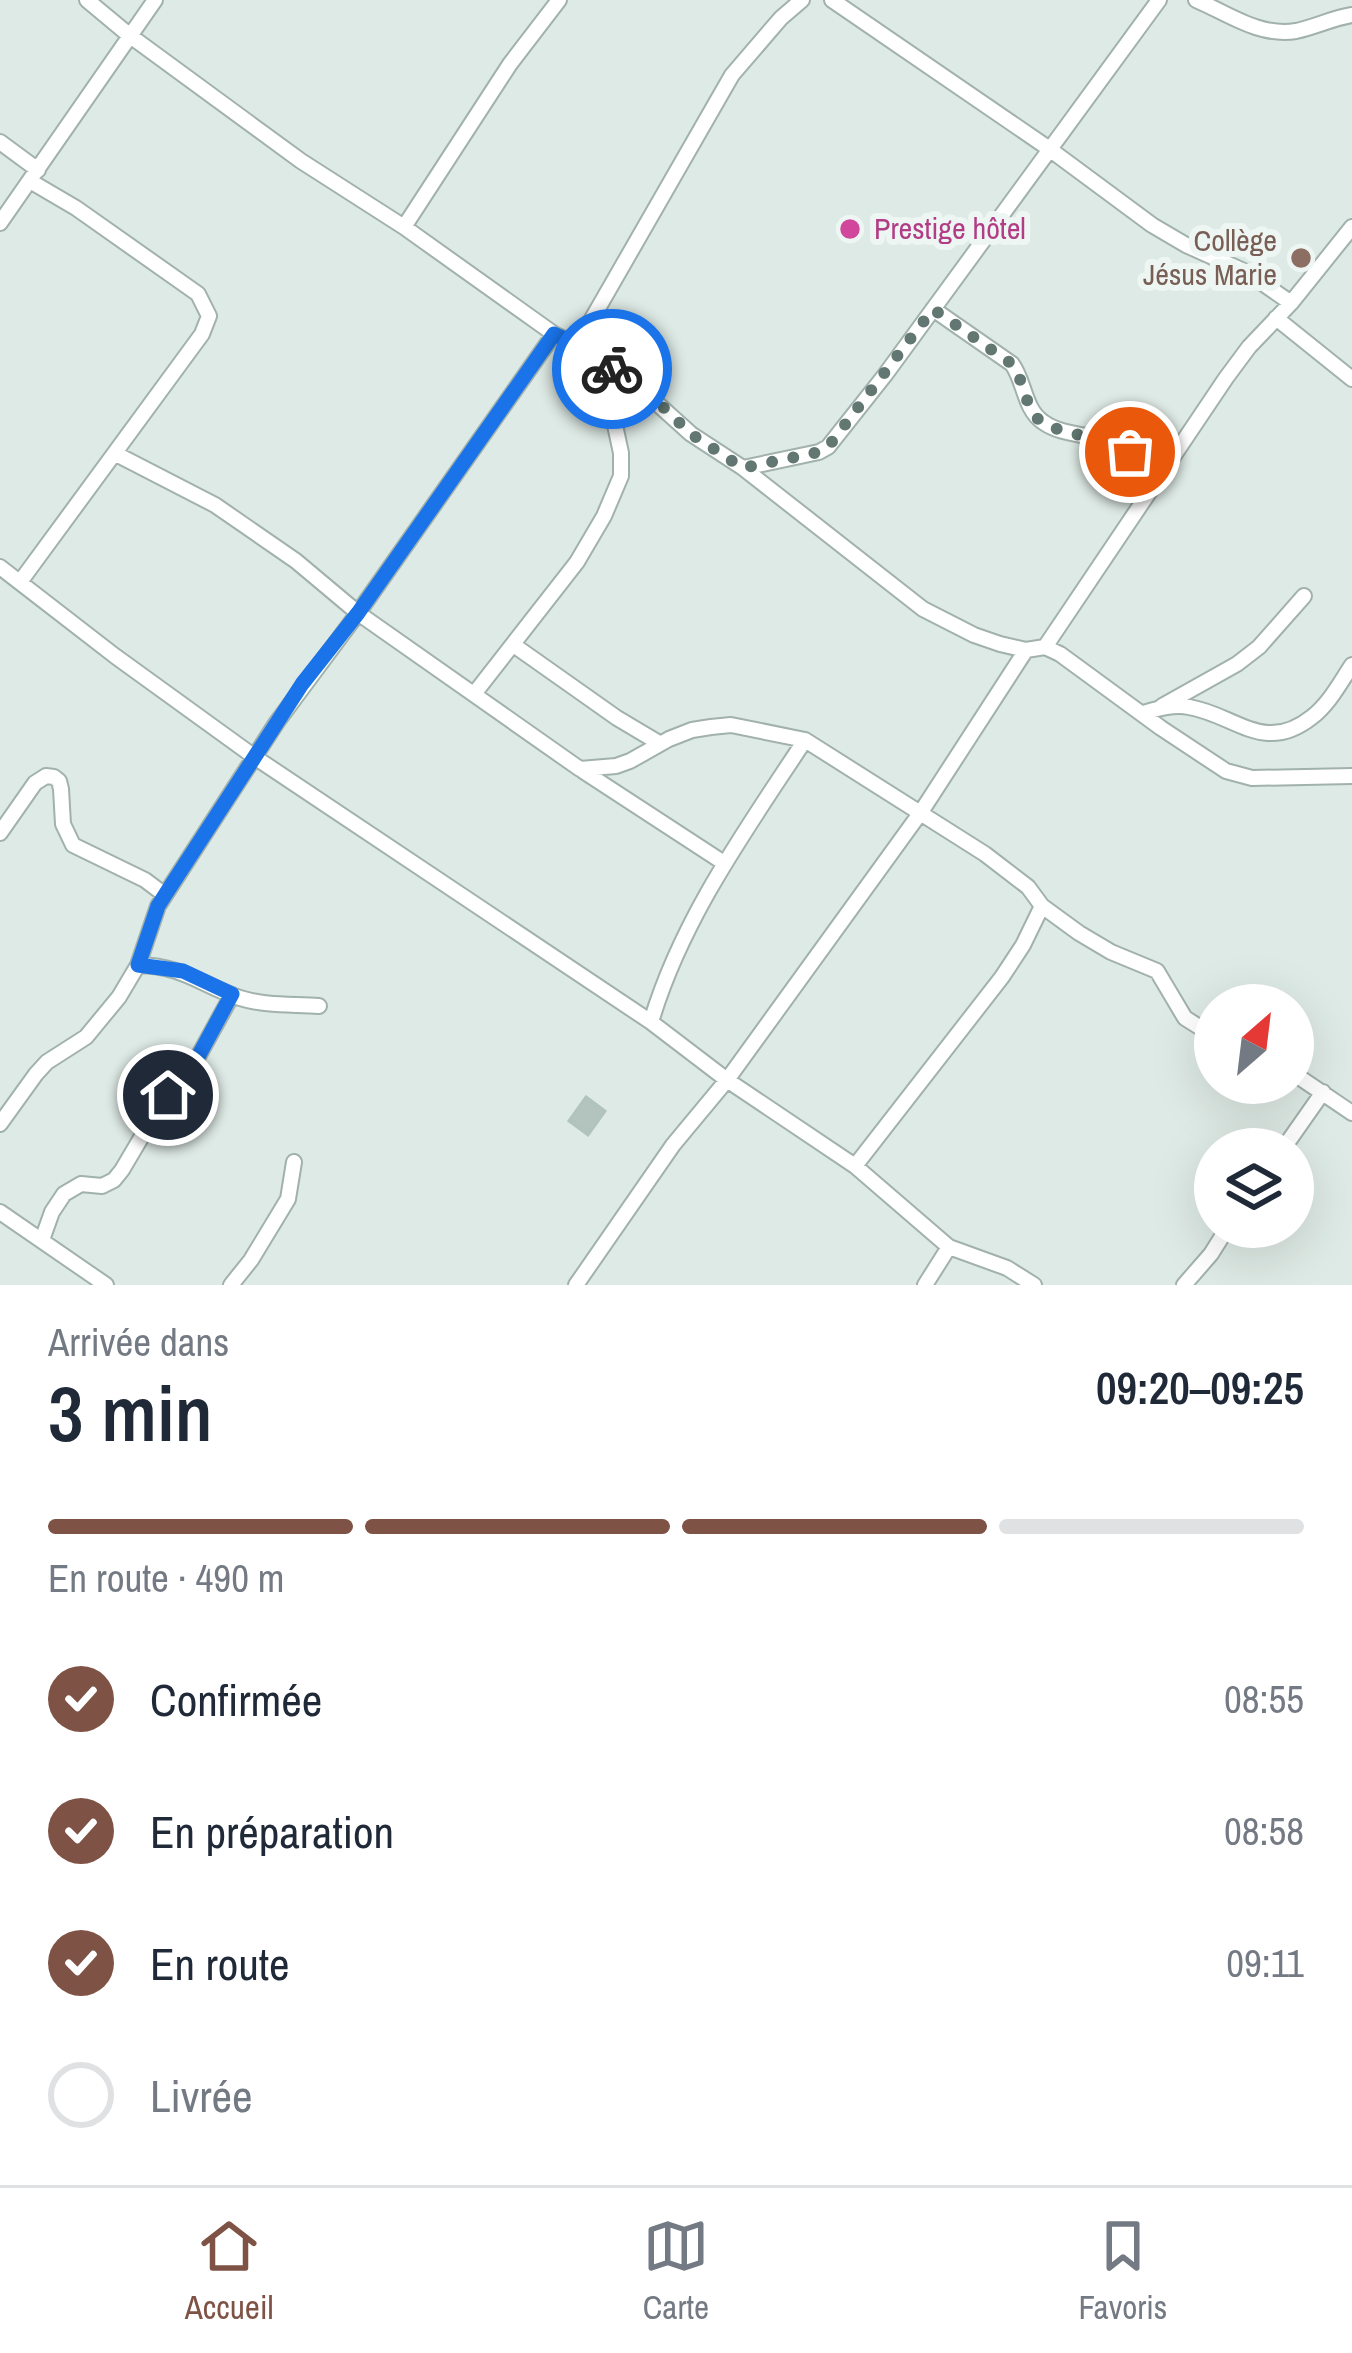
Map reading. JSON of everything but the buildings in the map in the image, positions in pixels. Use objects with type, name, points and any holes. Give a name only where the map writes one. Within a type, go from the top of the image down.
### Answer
[{"type":"street","points":[[87,0],[301,161],[613,370],[923,609],[974,635],[1026,650],[1045,647],[1075,662],[1150,711],[1204,757],[1240,776],[1352,776]]},
{"type":"street","points":[[0,224],[155,0]]},
{"type":"street","points":[[404,227],[510,64],[559,0]]},
{"type":"street","points":[[577,345],[733,75],[802,0]]},
{"type":"street","points":[[832,0],[1152,225],[1248,274],[1292,303]]},
{"type":"street","points":[[743,468],[828,447],[1159,0]]},
{"type":"street","points":[[1196,0],[1273,32],[1352,15]]},
{"type":"street","points":[[0,142],[34,176],[198,294],[208,316],[202,334],[20,582]]},
{"type":"street","points":[[1045,647],[1226,378],[1352,227]]},
{"type":"street","points":[[933,309],[1012,364],[1038,418],[1050,426],[1123,447],[1155,483]]},
{"type":"street","points":[[1276,319],[1352,379]]},
{"type":"street","points":[[0,1124],[47,1062],[103,1020],[138,965],[158,906],[302,684],[358,613],[554,334]]},
{"type":"street","points":[[474,694],[578,562],[622,476],[610,403],[613,370]]},
{"type":"street","points":[[116,454],[215,505],[296,560],[358,613],[580,769],[724,863]]},
{"type":"street","points":[[0,566],[256,758],[651,1022],[855,1166],[949,1247],[1007,1268],[1034,1285]]},
{"type":"street","points":[[1150,711],[1237,664],[1259,647],[1304,596]]},
{"type":"street","points":[[514,646],[659,743]]},
{"type":"street","points":[[576,1285],[921,812],[1026,650]]},
{"type":"street","points":[[1150,711],[1184,706],[1253,731],[1282,734],[1311,718],[1352,665]]},
{"type":"street","points":[[580,769],[616,766],[692,730],[731,725],[805,740],[1018,878],[1042,906],[1078,934],[1156,971],[1185,1018],[1194,1024]]},
{"type":"street","points":[[651,1022],[677,948],[724,863],[805,740]]},
{"type":"street","points":[[0,832],[35,783],[54,777],[61,789],[63,824],[73,845],[165,895]]},
{"type":"street","points":[[855,1166],[1002,976],[1042,906]]},
{"type":"street","points":[[138,965],[183,971],[259,1002],[319,1006]]},
{"type":"street","points":[[42,1240],[64,1194],[81,1184],[102,1186],[122,1170],[151,1120],[199,1055],[232,994]]},
{"type":"street","points":[[1314,1086],[1352,1113]]},
{"type":"street","points":[[1298,1128],[1323,1092]]},
{"type":"street","points":[[231,1285],[288,1199],[294,1162]]},
{"type":"street","points":[[0,1212],[106,1285]]},
{"type":"street","points":[[925,1285],[949,1247]]},
{"type":"street","points":[[1184,1285],[1215,1248]]},
{"type":"way so far","points":[[612,369],[691,434],[743,468],[828,447],[933,309],[1012,364],[1038,418],[1130,452]]},
{"type":"place","name":"Prestige hôtel","points":[[850,229]]},
{"type":"place","name":"Collège Jésus Marie","points":[[1301,258]]},
{"type":"route","points":[[168,1095],[199,1055],[232,994],[183,971],[138,965],[158,906],[302,684],[358,613],[554,334],[612,369]]}]
